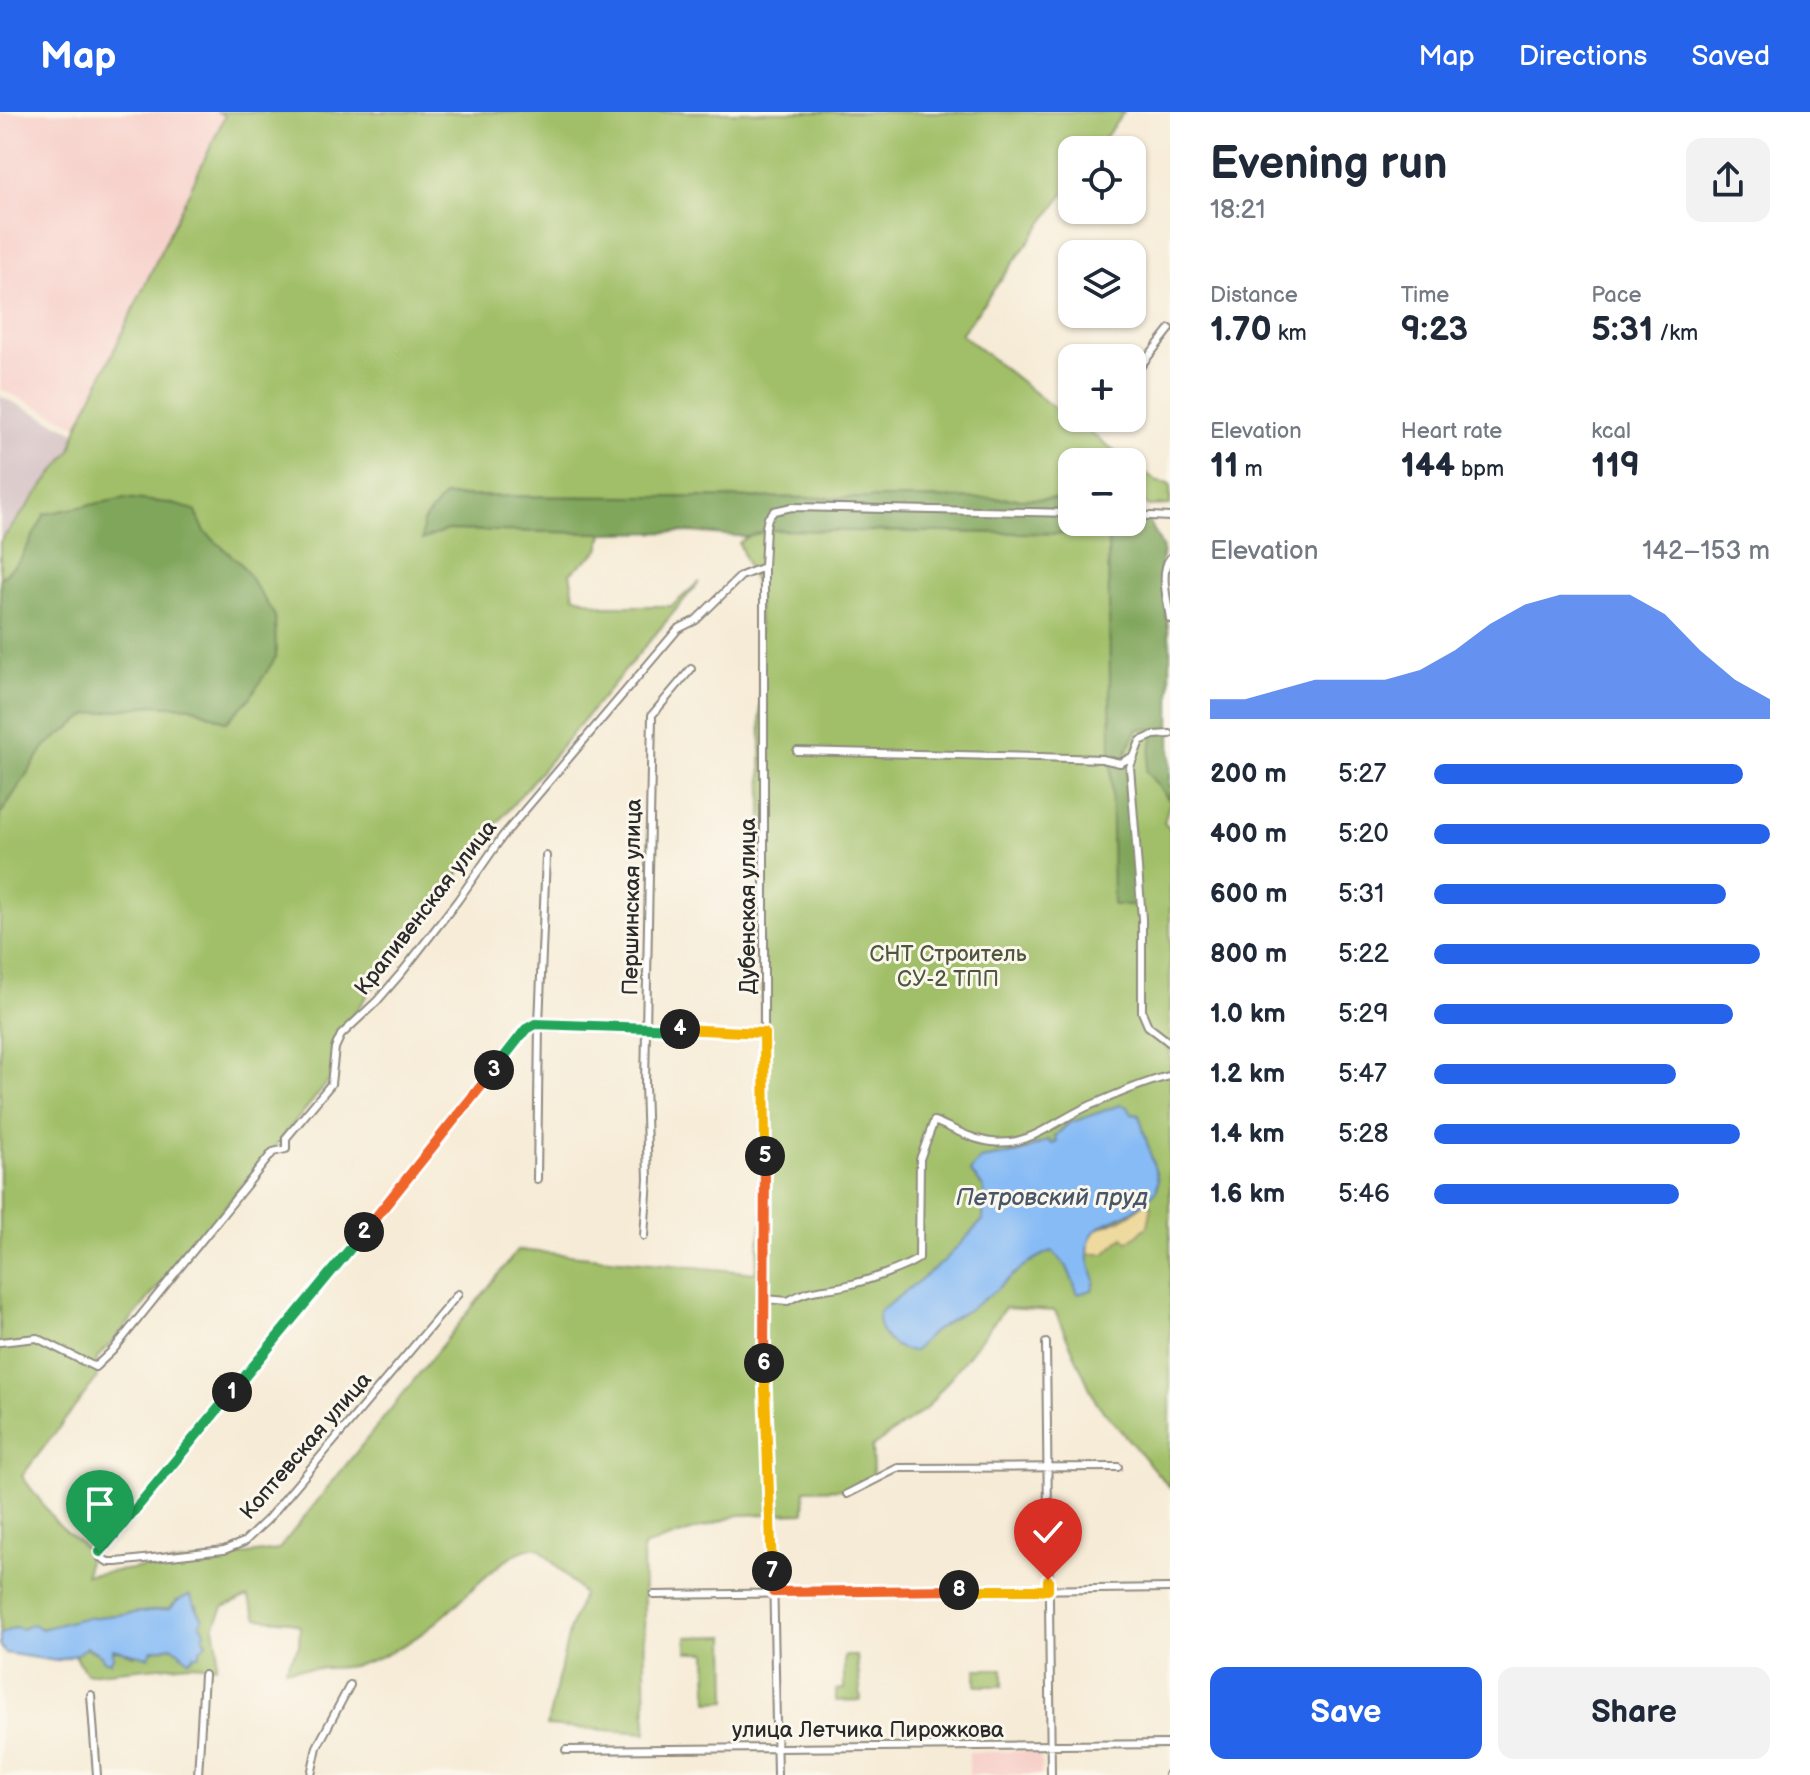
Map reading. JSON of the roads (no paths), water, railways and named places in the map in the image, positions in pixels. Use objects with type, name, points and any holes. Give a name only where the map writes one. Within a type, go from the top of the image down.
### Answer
[{"type":"street","points":[[1146,359],[1170,329]]},
{"type":"street","name":"Дубенская улица","points":[[777,1775],[765,1387],[765,531],[770,515],[779,509],[792,507],[1058,513]]},
{"type":"street","points":[[1146,516],[1170,517]]},
{"type":"street","points":[[1170,558],[1166,563],[1165,576],[1170,619]]},
{"type":"street","name":"Крапивенская улица","points":[[0,1342],[37,1338],[95,1367],[113,1350],[274,1151],[286,1149],[286,1138],[331,1084],[335,1048],[341,1035],[403,971],[502,837],[678,629],[696,620],[741,576],[764,567]]},
{"type":"street","name":"Першинская улица","points":[[644,1236],[648,1179],[646,1028],[652,715],[691,669]]},
{"type":"street","points":[[1170,734],[1154,735],[1140,741],[1130,767],[1142,919],[1142,1012],[1148,1026],[1170,1043]]},
{"type":"street","points":[[797,751],[1102,759],[1120,763],[1132,757]]},
{"type":"street","points":[[537,1179],[546,856]]},
{"type":"street","points":[[539,1024],[764,1033]]},
{"type":"street","name":"Коптевская улица","points":[[458,1294],[267,1520],[246,1540],[232,1548],[211,1552],[117,1562],[108,1562],[100,1557],[113,1535],[373,1221],[522,1034],[539,1024]]},
{"type":"street","points":[[765,1299],[788,1301],[801,1292],[847,1285],[900,1268],[919,1258],[920,1159],[934,1121],[988,1142],[1019,1140],[1040,1134],[1088,1107],[1153,1079],[1170,1076]]},
{"type":"street","points":[[1046,1343],[1051,1775]]},
{"type":"street","points":[[847,1494],[898,1468],[1118,1467]]},
{"type":"street","points":[[654,1595],[1170,1588]]},
{"type":"street","points":[[198,1775],[204,1675]]},
{"type":"street","points":[[311,1775],[317,1747],[350,1685]]},
{"type":"street","points":[[91,1695],[97,1775]]},
{"type":"street","name":"улица Летчика Пирожкова","points":[[566,1750],[1170,1744]]},
{"type":"water","name":"Петровский пруд","points":[[1120,1105],[1139,1115],[1158,1180],[1157,1189],[1145,1203],[1095,1231],[1089,1242],[1089,1258],[1095,1281],[1092,1290],[1078,1294],[1067,1267],[1052,1251],[937,1329],[915,1351],[893,1345],[880,1327],[879,1312],[944,1261],[983,1220],[984,1188],[970,1172],[980,1159],[1019,1153],[1049,1140],[1052,1144],[1057,1142],[1055,1136],[1069,1123]]},
{"type":"water","points":[[189,1595],[203,1619],[200,1623],[207,1644],[200,1649],[200,1655],[194,1655],[189,1660],[172,1646],[152,1650],[148,1657],[113,1649],[110,1662],[87,1647],[56,1661],[5,1653],[0,1645],[0,1634],[16,1627],[22,1629],[32,1624],[42,1629],[79,1619],[170,1609]]},
{"type":"park label","name":"СНТ Строитель СУ-2 ТПП","points":[[948,966]]}]
